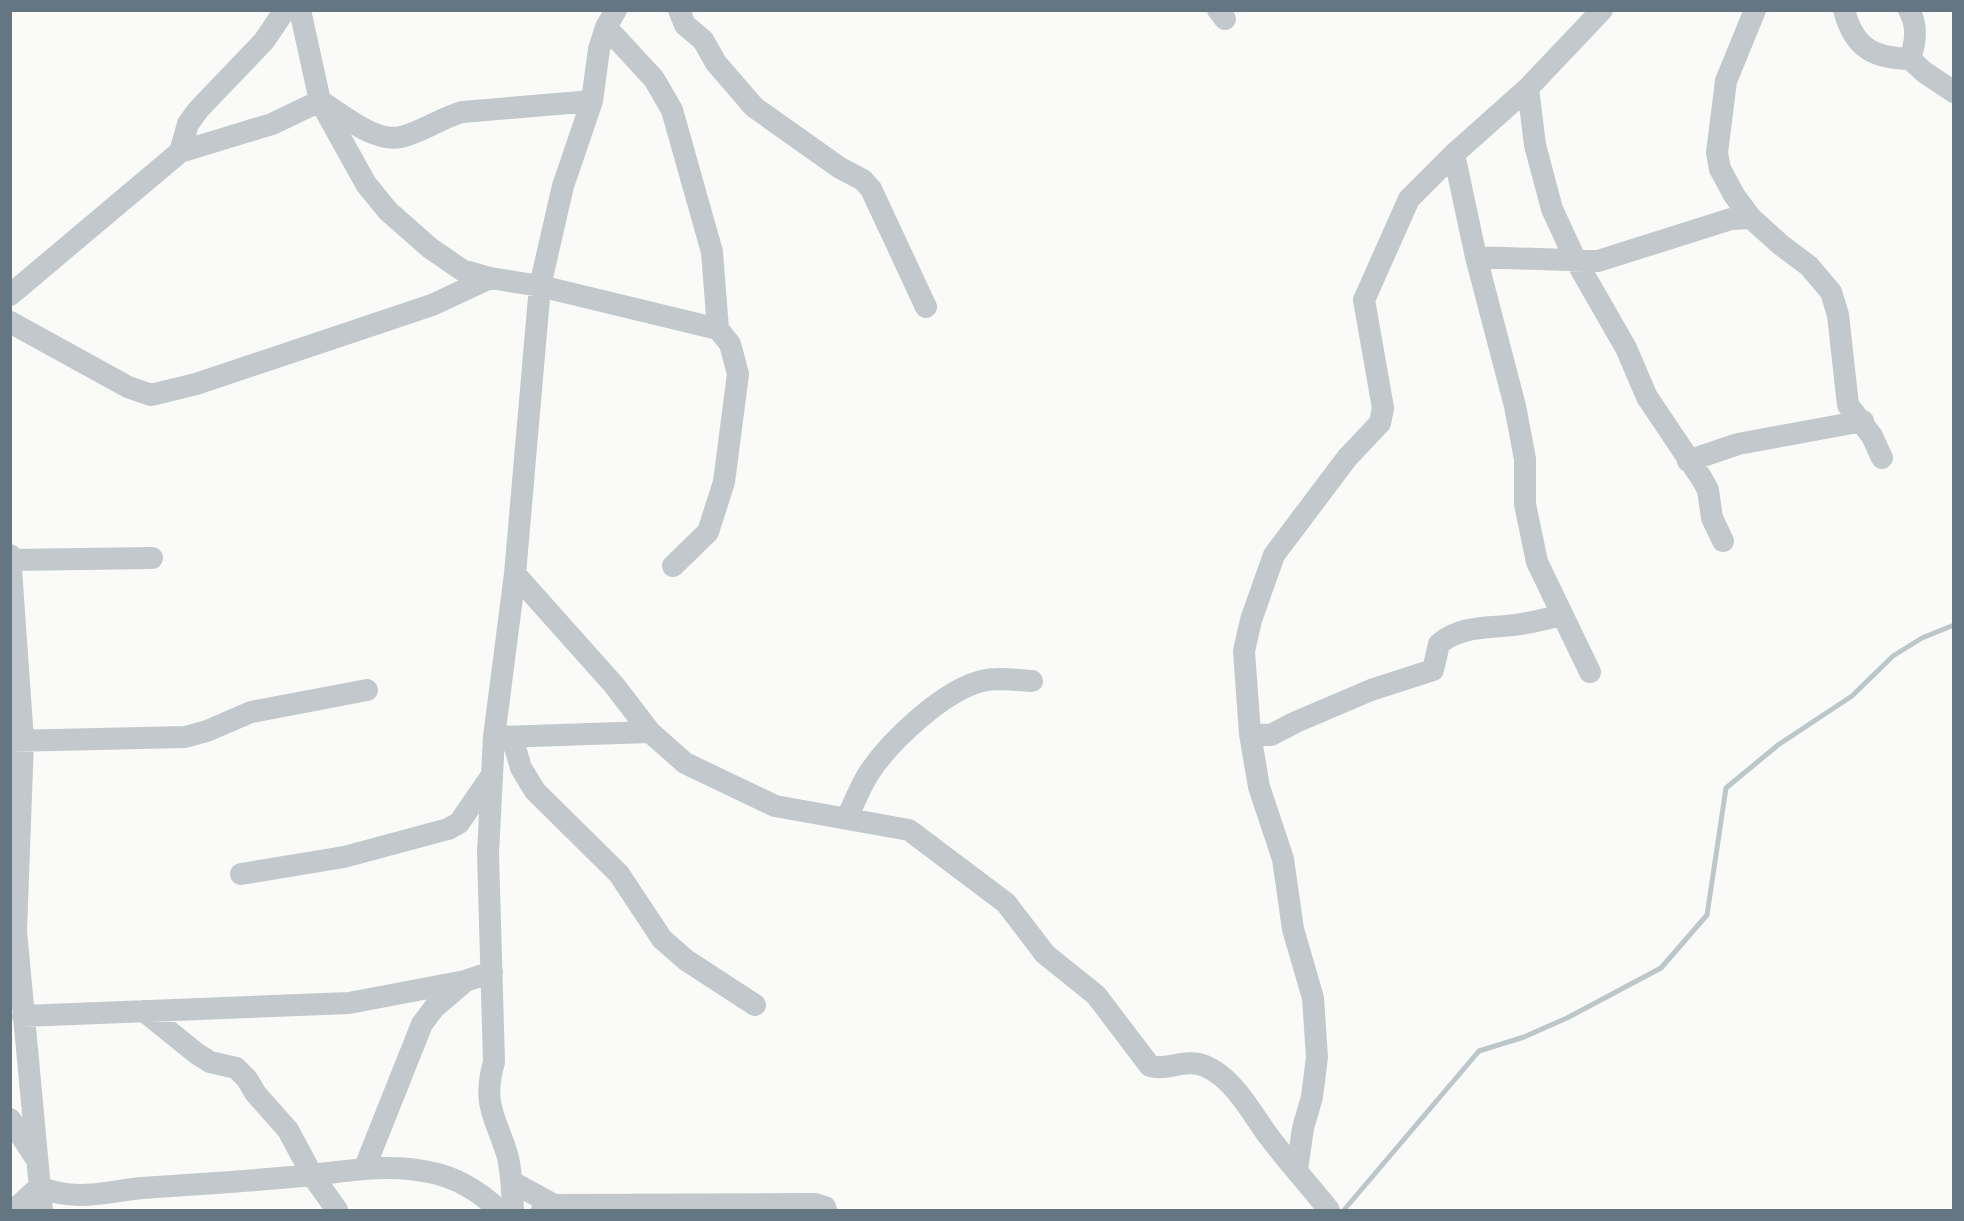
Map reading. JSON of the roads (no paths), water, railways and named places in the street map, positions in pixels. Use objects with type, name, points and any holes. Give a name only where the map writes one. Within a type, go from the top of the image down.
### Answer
[{"type":"street","points":[[180,152],[188,124],[198,110],[264,41],[285,10]]},
{"type":"street","points":[[300,10],[320,101],[366,184],[388,211],[430,248],[462,270],[490,278],[540,286],[718,329]]},
{"type":"street","points":[[679,10],[685,25],[703,40],[716,63],[754,107],[840,168],[863,180],[871,189],[927,307]]},
{"type":"street","points":[[1297,1170],[1303,1128],[1312,1097],[1317,1057],[1313,998],[1293,929],[1283,859],[1259,787],[1250,734],[1244,651],[1251,620],[1274,555],[1347,458],[1380,423],[1383,408],[1364,300],[1409,199],[1454,154],[1528,88],[1602,10]]},
{"type":"street","points":[[1755,10],[1726,81],[1717,153],[1719,169],[1734,195],[1741,218],[1809,266],[1831,292],[1838,315],[1848,405],[1863,421],[1882,458]]},
{"type":"street","points":[[1844,10],[1849,30],[1861,46],[1885,58],[1910,59],[1953,92]]},
{"type":"street","points":[[1909,10],[1913,18],[1916,42],[1910,59]]},
{"type":"street","points":[[513,1210],[512,1182],[507,1155],[489,1106],[488,1081],[494,1062],[488,853],[492,775],[503,737],[540,286],[563,186],[592,101],[599,49],[611,19]]},
{"type":"street","points":[[611,19],[654,79],[672,110],[712,252],[718,329],[730,344],[738,374],[723,482],[708,532],[673,566]]},
{"type":"street","points":[[1528,88],[1535,145],[1549,198],[1576,261],[1626,348],[1647,397],[1708,490],[1712,518],[1723,541]]},
{"type":"street","points":[[10,295],[180,152],[272,124],[320,101]]},
{"type":"street","points":[[320,101],[375,134],[399,138],[444,117],[462,112],[592,101]]},
{"type":"street","points":[[1454,154],[1476,257],[1515,406],[1525,459],[1525,504],[1537,562],[1590,672]]},
{"type":"street","points":[[1476,257],[1598,261],[1741,218]]},
{"type":"street","points":[[10,322],[128,387],[151,395],[196,384],[432,305],[490,278]]},
{"type":"street","points":[[1688,461],[1737,444],[1863,421]]},
{"type":"street","points":[[10,555],[17,741],[16,931],[42,1210]]},
{"type":"street","points":[[11,560],[152,558]]},
{"type":"street","points":[[515,574],[614,685],[650,732],[685,763],[775,806],[909,830],[1006,903],[1045,954],[1060,969],[1096,995],[1150,1066],[1158,1068],[1176,1063],[1205,1066],[1221,1077],[1244,1101],[1270,1139],[1329,1210]]},
{"type":"street","points":[[1250,734],[1271,735],[1371,690],[1432,670],[1439,644],[1456,633],[1479,627],[1519,625],[1562,615]]},
{"type":"street","points":[[847,818],[869,773],[890,746],[920,718],[968,685],[984,680],[1032,681]]},
{"type":"street","points":[[17,741],[185,737],[207,732],[251,712],[367,690]]},
{"type":"street","points":[[503,737],[650,732]]},
{"type":"street","points":[[503,737],[535,791],[619,874],[663,939],[686,960],[755,1005]]},
{"type":"street","points":[[241,874],[345,857],[448,829],[459,823],[492,775]]},
{"type":"street","points":[[23,1016],[349,1003],[465,981],[492,972]]},
{"type":"street","points":[[365,1167],[422,1024],[434,1008],[465,981]]},
{"type":"street","points":[[144,1011],[210,1062],[236,1068],[288,1130],[312,1175],[337,1210]]},
{"type":"street","points":[[10,1112],[32,1096]]},
{"type":"street","points":[[10,1119],[36,1159]]},
{"type":"street","points":[[1270,1139],[1287,1137],[1303,1128]]},
{"type":"street","points":[[39,1187],[59,1195],[78,1197],[138,1189],[312,1175],[365,1167],[429,1172],[479,1191],[500,1210]]},
{"type":"street","points":[[512,1182],[548,1208],[815,1204],[825,1207],[826,1210]]},
{"type":"street","points":[[14,1210],[39,1187]]},
{"type":"waterway","points":[[1344,1210],[1479,1051],[1524,1037],[1567,1018],[1661,968],[1707,915],[1726,788],[1778,745],[1852,696],[1893,656],[1922,638],[1954,625]]}]
